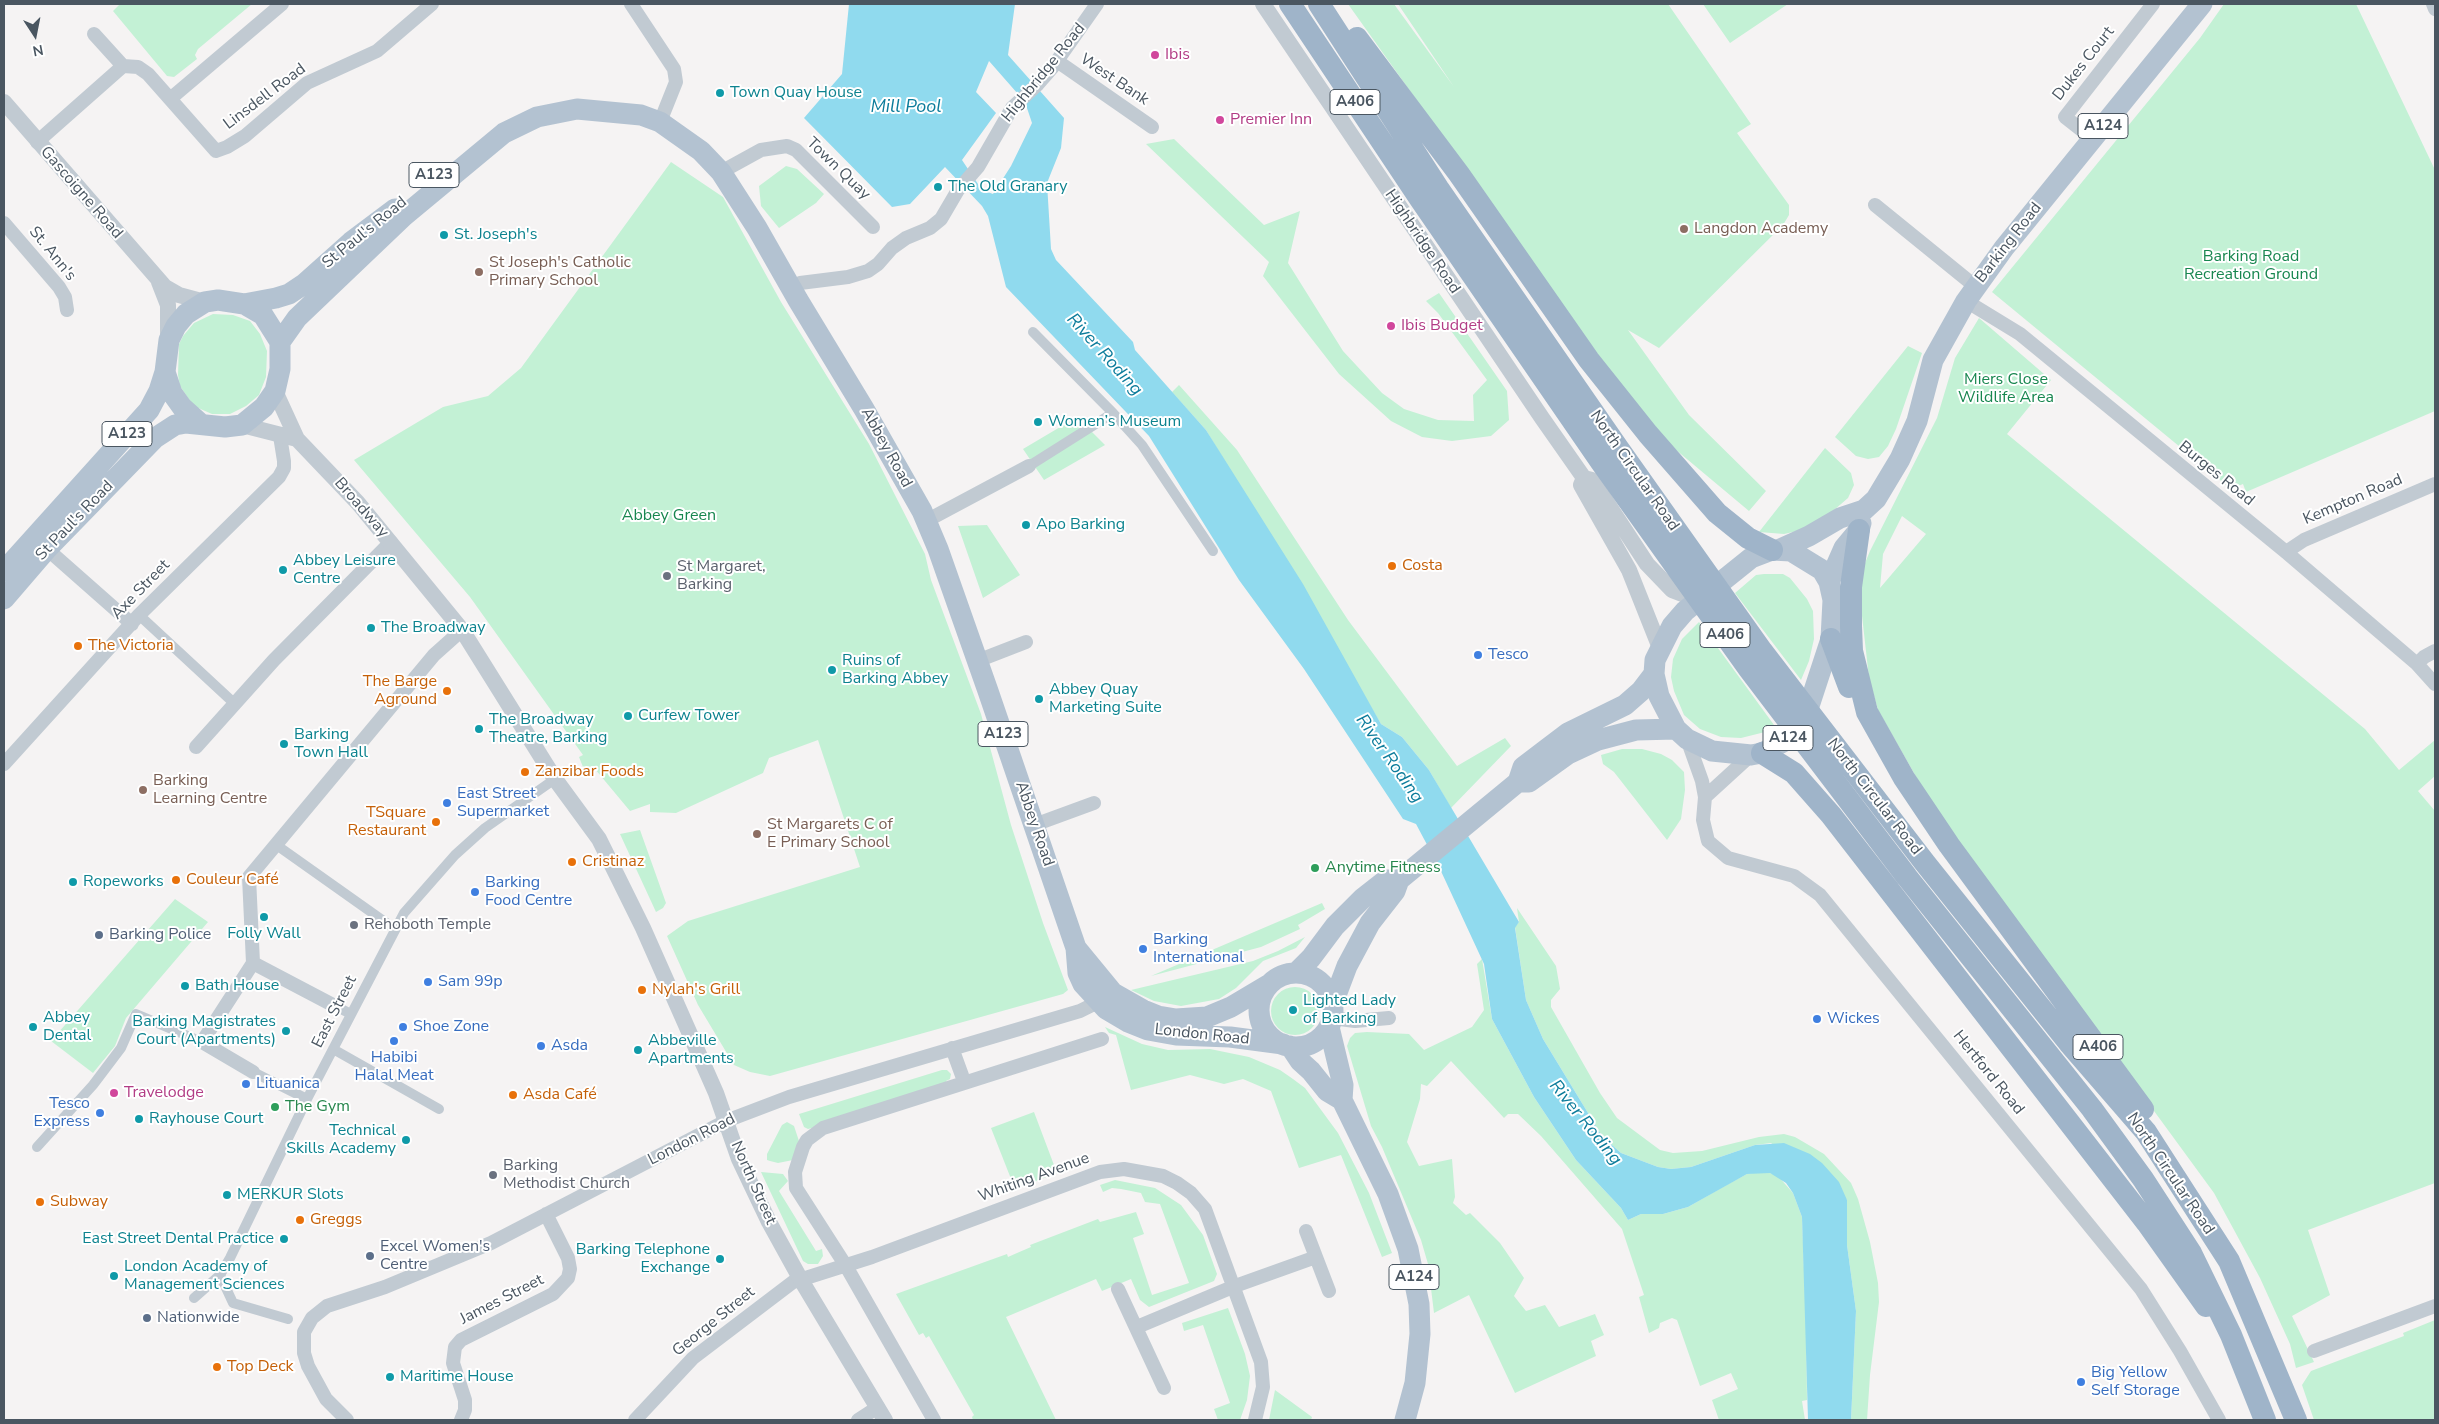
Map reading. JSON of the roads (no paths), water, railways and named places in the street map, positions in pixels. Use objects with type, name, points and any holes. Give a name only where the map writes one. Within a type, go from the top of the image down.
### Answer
[{"type":"highway","name":"North Circular Road","points":[[1290,4],[1429,193]]},
{"type":"highway","name":"North Circular Road","points":[[1319,4],[1429,193],[1601,462],[1749,669],[1907,877],[2060,1050],[2146,1132],[2229,1261],[2296,1420]]},
{"type":"highway","name":"A406","points":[[1331,4],[1459,174],[1589,360],[1648,434],[1729,525],[1748,538],[1775,550]]},
{"type":"highway","points":[[1862,520],[1851,587],[1851,626],[1852,651],[1867,712]]},
{"type":"highway","name":"A406","points":[[1831,639],[1856,703],[1867,712],[1904,778],[1949,845],[2173,1150],[2229,1261]]},
{"type":"highway","name":"A406","points":[[1756,754],[1794,773],[1831,816],[2147,1223],[2193,1290],[2231,1335]]},
{"type":"highway","name":"North Circular Road","points":[[2060,1050],[2191,1252],[2231,1335],[2265,1420]]},
{"type":"main road","name":"Barking Road","points":[[1829,582],[1844,548],[1884,488],[1900,459],[1917,421],[1933,360],[1971,294],[2004,248],[2202,4]]},
{"type":"main road","name":"St Paul's Road","points":[[4,570],[149,410],[159,391],[165,372],[167,347],[172,333],[180,320],[205,302],[218,300],[244,304],[289,294],[304,284],[351,242],[398,207],[476,138],[513,114],[534,106],[577,99],[626,103],[650,118]]},
{"type":"main road","name":"St Paul's Road","points":[[244,304],[263,316],[280,342],[296,318],[404,216],[504,132],[537,117],[576,109],[650,118]]},
{"type":"main road","name":"Abbey Road","points":[[650,118],[701,151],[722,172],[864,409],[926,521],[977,661],[1076,948],[1078,973],[1083,984],[1106,998]]},
{"type":"main road","points":[[242,425],[260,411],[275,391],[280,369],[280,342]]},
{"type":"main road","name":"St Paul's Road","points":[[165,372],[172,393],[182,407],[202,424]]},
{"type":"main road","name":"St Paul's Road","points":[[4,599],[47,550],[155,438],[175,425],[202,424],[225,427],[242,425]]},
{"type":"main road","name":"Barking Road","points":[[1775,550],[1810,536],[1840,518],[1862,520]]},
{"type":"main road","points":[[22,550],[38,542],[47,550]]},
{"type":"main road","points":[[1775,550],[1791,551],[1802,556],[1822,570],[1829,582]]},
{"type":"main road","name":"A124","points":[[1342,1100],[1344,1085],[1332,1016],[1347,966],[1370,923],[1395,891],[1399,880],[1518,782],[1523,767],[1544,750],[1568,733],[1625,705],[1641,691],[1654,674],[1660,648],[1672,626],[1698,600],[1751,558],[1775,550]]},
{"type":"main road","name":"A124","points":[[1518,782],[1529,782],[1568,754],[1598,740],[1636,730],[1681,734],[1712,751],[1728,754],[1756,754],[1785,741],[1796,730],[1809,706],[1831,639],[1833,615],[1829,582]]},
{"type":"main road","name":"A124","points":[[1654,674],[1659,696],[1681,734]]},
{"type":"main road","name":"A124","points":[[1296,973],[1311,958],[1335,926],[1363,898],[1386,880],[1399,880]]},
{"type":"main road","points":[[1296,973],[1315,979],[1329,993],[1332,1016],[1308,1044],[1286,1045],[1269,1035],[1260,1019],[1260,1001],[1268,984],[1279,977],[1296,973]]},
{"type":"main road","name":"London Road","points":[[1106,998],[1158,1016],[1176,1019],[1198,1018],[1221,1012],[1268,984]]},
{"type":"main road","name":"London Road","points":[[1106,998],[1116,1016],[1148,1030],[1176,1035],[1230,1037],[1286,1045]]},
{"type":"main road","name":"A124","points":[[1286,1045],[1327,1091],[1342,1100],[1388,1194],[1402,1231],[1413,1268],[1419,1304],[1420,1334],[1417,1370],[1405,1420]]},
{"type":"street","points":[[94,34],[123,66],[138,67],[148,74],[170,99],[282,4]]},
{"type":"street","name":"Linsdell Road","points":[[170,99],[216,151],[228,147],[245,136],[307,83],[335,68],[357,62],[377,51],[432,4]]},
{"type":"street","points":[[630,4],[674,69],[676,82],[650,118]]},
{"type":"street","name":"Highbridge Road","points":[[791,289],[800,283],[848,278],[868,271],[911,236],[930,228],[941,219],[958,190],[975,172],[1018,101],[1057,61],[1097,4]]},
{"type":"street","name":"Highbridge Road","points":[[1263,4],[1584,478],[1592,480],[1647,564],[1658,577],[1672,590],[1698,600]]},
{"type":"street","name":"Dukes Court","points":[[2093,139],[2065,117],[2153,4]]},
{"type":"street","points":[[2433,4],[2435,9]]},
{"type":"street","name":"West Bank","points":[[1057,61],[1152,126]]},
{"type":"street","points":[[37,142],[123,66]]},
{"type":"street","name":"Gascoigne Road","points":[[4,102],[159,282],[172,292],[205,302]]},
{"type":"street","name":"Town Quay","points":[[722,172],[761,150],[787,146],[796,150],[873,228]]},
{"type":"street","points":[[1875,205],[1971,294]]},
{"type":"street","name":"St. Ann's","points":[[4,223],[59,286],[65,297],[67,310]]},
{"type":"street","name":"Gascoigne Road","points":[[159,282],[168,304],[167,347]]},
{"type":"street","name":"Burges Road","points":[[1971,294],[1999,322],[2007,324],[2286,552],[2417,664],[2435,684]]},
{"type":"street","points":[[1033,332],[1142,445],[1213,551]]},
{"type":"street","name":"Broadway","points":[[275,391],[297,439],[358,503],[462,630],[555,779]]},
{"type":"street","points":[[926,521],[1029,466],[1113,413]]},
{"type":"street","points":[[242,425],[297,439]]},
{"type":"street","name":"Axe Street","points":[[4,764],[136,620],[279,478],[284,468],[280,436]]},
{"type":"street","name":"Highbridge Road","points":[[1584,478],[1581,486],[1629,570],[1660,648]]},
{"type":"street","name":"Kempton Road","points":[[2286,552],[2304,540],[2435,484]]},
{"type":"street","points":[[196,747],[274,660],[391,542]]},
{"type":"street","points":[[47,550],[136,620],[235,704]]},
{"type":"street","points":[[202,1042],[253,963],[249,877],[434,655],[462,630]]},
{"type":"street","points":[[977,661],[1026,642]]},
{"type":"street","points":[[2417,664],[2424,656],[2435,651]]},
{"type":"street","name":"Hertford Road","points":[[1681,734],[1700,772],[1705,797],[1703,820],[1708,842],[1728,858],[1794,876],[1820,895],[2141,1289],[2175,1342],[2219,1420]]},
{"type":"street","points":[[1705,797],[1756,754]]},
{"type":"street","name":"East Street","points":[[194,1298],[220,1276],[307,1099],[404,913],[455,855],[485,828],[555,779]]},
{"type":"street","name":"North Street","points":[[555,779],[599,839],[616,872],[682,1016],[726,1121],[739,1159],[764,1211],[801,1280],[882,1414]]},
{"type":"street","points":[[1034,825],[1094,803]]},
{"type":"street","points":[[275,844],[395,929]]},
{"type":"street","points":[[253,963],[351,1014]]},
{"type":"street","name":"London Road","points":[[347,1420],[326,1399],[308,1366],[303,1342],[307,1326],[318,1312],[326,1306],[385,1287],[454,1260],[726,1121],[789,1097],[1080,1011],[1106,998]]},
{"type":"street","points":[[37,1147],[93,1085],[121,1048],[136,1014],[202,1042],[253,1072],[307,1099]]},
{"type":"street","points":[[1332,1016],[1355,1021],[1389,1018]]},
{"type":"street","points":[[934,1420],[846,1266],[796,1188],[795,1169],[807,1140],[823,1128],[964,1081],[1102,1039]]},
{"type":"street","points":[[952,1048],[964,1081]]},
{"type":"street","points":[[333,1049],[439,1109]]},
{"type":"street","name":"Whiting Avenue","points":[[801,1280],[846,1266],[1100,1172],[1124,1169],[1162,1176],[1191,1193],[1205,1209],[1235,1286],[1263,1374],[1261,1398],[1255,1420]]},
{"type":"street","name":"James Street","points":[[461,1420],[465,1400],[453,1363],[455,1347],[469,1336],[553,1294],[568,1278],[570,1269],[568,1258],[546,1214]]},
{"type":"street","points":[[1306,1232],[1329,1291]]},
{"type":"street","points":[[1137,1327],[1235,1286],[1316,1257]]},
{"type":"street","points":[[220,1276],[233,1302],[288,1319]]},
{"type":"street","name":"George Street","points":[[635,1420],[693,1358],[793,1282],[801,1280]]},
{"type":"street","points":[[1118,1289],[1164,1388]]},
{"type":"street","points":[[2314,1350],[2435,1306]]},
{"type":"street","points":[[858,1420],[882,1414]]},
{"type":"water","points":[[849,4],[1015,4],[1008,55],[1064,118],[1061,148],[1047,183],[1051,249],[1056,260],[1133,342],[1135,350],[1206,430],[1303,584],[1381,724],[1402,737],[1429,770],[1519,922],[1515,928],[1526,1000],[1543,1039],[1602,1136],[1621,1153],[1658,1167],[1671,1169],[1691,1167],[1755,1145],[1784,1143],[1810,1154],[1822,1163],[1839,1182],[1847,1200],[1847,1245],[1856,1311],[1851,1420],[1808,1420],[1802,1217],[1793,1193],[1786,1183],[1770,1173],[1747,1174],[1688,1207],[1663,1214],[1641,1214],[1628,1220],[1621,1208],[1576,1160],[1534,1097],[1492,1019],[1484,964],[1440,869],[1416,824],[1403,819],[1304,669],[1239,580],[1149,436],[1006,287],[988,216],[982,206],[945,167],[910,204],[892,207],[804,118],[842,74]],"holes":[[[989,61],[1025,102],[1032,123],[1011,166],[993,194],[982,190],[962,160],[996,113],[976,92]]]},
{"type":"place","name":"Ibis","points":[[1155,55]]},
{"type":"place","name":"Town Quay House","points":[[720,93]]},
{"type":"place","name":"Premier Inn","points":[[1220,120]]},
{"type":"place","name":"The Old Granary","points":[[938,187]]},
{"type":"place","name":"Langdon Academy","points":[[1684,229]]},
{"type":"place","name":"St. Joseph's","points":[[444,235]]},
{"type":"place","name":"St Joseph's Catholic Primary School","points":[[479,272]]},
{"type":"place","name":"Ibis Budget","points":[[1391,326]]},
{"type":"place","name":"Women’s Museum","points":[[1038,422]]},
{"type":"place","name":"Apo Barking","points":[[1026,525]]},
{"type":"place","name":"Costa","points":[[1392,566]]},
{"type":"place","name":"Abbey Leisure Centre","points":[[283,570]]},
{"type":"place","name":"St Margaret, Barking","points":[[667,576]]},
{"type":"place","name":"The Broadway","points":[[371,628]]},
{"type":"place","name":"The Victoria","points":[[78,646]]},
{"type":"place","name":"Tesco","points":[[1478,655]]},
{"type":"place","name":"Ruins of Barking Abbey","points":[[832,670]]},
{"type":"place","name":"The Barge Aground","points":[[447,691]]},
{"type":"place","name":"Abbey Quay Marketing Suite","points":[[1039,699]]},
{"type":"place","name":"Curfew Tower","points":[[628,716]]},
{"type":"place","name":"The Broadway Theatre, Barking","points":[[479,729]]},
{"type":"place","name":"Barking Town Hall","points":[[284,744]]},
{"type":"place","name":"Zanzibar Foods","points":[[525,772]]},
{"type":"place","name":"Barking Learning Centre","points":[[143,790]]},
{"type":"place","name":"East Street Supermarket","points":[[447,803]]},
{"type":"place","name":"TSquare Restaurant","points":[[436,822]]},
{"type":"place","name":"St Margarets C of E Primary School","points":[[757,834]]},
{"type":"place","name":"Cristinaz","points":[[572,862]]},
{"type":"place","name":"Anytime Fitness","points":[[1315,868]]},
{"type":"place","name":"Couleur Café","points":[[176,880]]},
{"type":"place","name":"Ropeworks","points":[[73,882]]},
{"type":"place","name":"Barking Food Centre","points":[[475,892]]},
{"type":"place","name":"Folly Wall","points":[[264,917]]},
{"type":"place","name":"Rehoboth Temple","points":[[354,925]]},
{"type":"place","name":"Barking Police","points":[[99,935]]},
{"type":"place","name":"Barking International","points":[[1143,949]]},
{"type":"place","name":"Sam 99p","points":[[428,982]]},
{"type":"place","name":"Bath House","points":[[185,986]]},
{"type":"place","name":"Nylah's Grill","points":[[642,990]]},
{"type":"place","name":"Lighted Lady of Barking","points":[[1293,1010]]},
{"type":"place","name":"Wickes","points":[[1817,1019]]},
{"type":"place","name":"Abbey Dental","points":[[33,1027]]},
{"type":"place","name":"Shoe Zone","points":[[403,1027]]},
{"type":"place","name":"Barking Magistrates Court (Apartments)","points":[[286,1031]]},
{"type":"place","name":"Habibi Halal Meat","points":[[394,1041]]},
{"type":"place","name":"Asda","points":[[541,1046]]},
{"type":"place","name":"Abbeville Apartments","points":[[638,1050]]},
{"type":"place","name":"Lituanica","points":[[246,1084]]},
{"type":"place","name":"Travelodge","points":[[114,1093]]},
{"type":"place","name":"Asda Café","points":[[513,1095]]},
{"type":"place","name":"The Gym","points":[[275,1107]]},
{"type":"place","name":"Tesco Express","points":[[100,1113]]},
{"type":"place","name":"Rayhouse Court","points":[[139,1119]]},
{"type":"place","name":"Technical Skills Academy","points":[[406,1140]]},
{"type":"place","name":"Barking Methodist Church","points":[[493,1175]]},
{"type":"place","name":"MERKUR Slots","points":[[227,1195]]},
{"type":"place","name":"Subway","points":[[40,1202]]},
{"type":"place","name":"Greggs","points":[[300,1220]]},
{"type":"place","name":"East Street Dental Practice","points":[[284,1239]]},
{"type":"place","name":"Excel Women's Centre","points":[[370,1256]]},
{"type":"place","name":"Barking Telephone Exchange","points":[[720,1259]]},
{"type":"place","name":"London Academy of Management Sciences","points":[[114,1276]]},
{"type":"place","name":"Nationwide","points":[[147,1318]]},
{"type":"place","name":"Top Deck","points":[[217,1367]]},
{"type":"place","name":"Maritime House","points":[[390,1377]]},
{"type":"place","name":"Big Yellow Self Storage","points":[[2081,1382]]},
{"type":"water label","name":"Mill Pool","points":[[906,108]]},
{"type":"water label","name":"River Roding","points":[[1104,355]]},
{"type":"water label","name":"River Roding","points":[[1389,759]]},
{"type":"water label","name":"River Roding","points":[[1585,1123]]},
{"type":"park label","name":"Barking Road Recreation Ground","points":[[2251,266]]},
{"type":"park label","name":"Miers Close Wildlife Area","points":[[2006,389]]},
{"type":"park label","name":"Abbey Green","points":[[669,516]]}]
